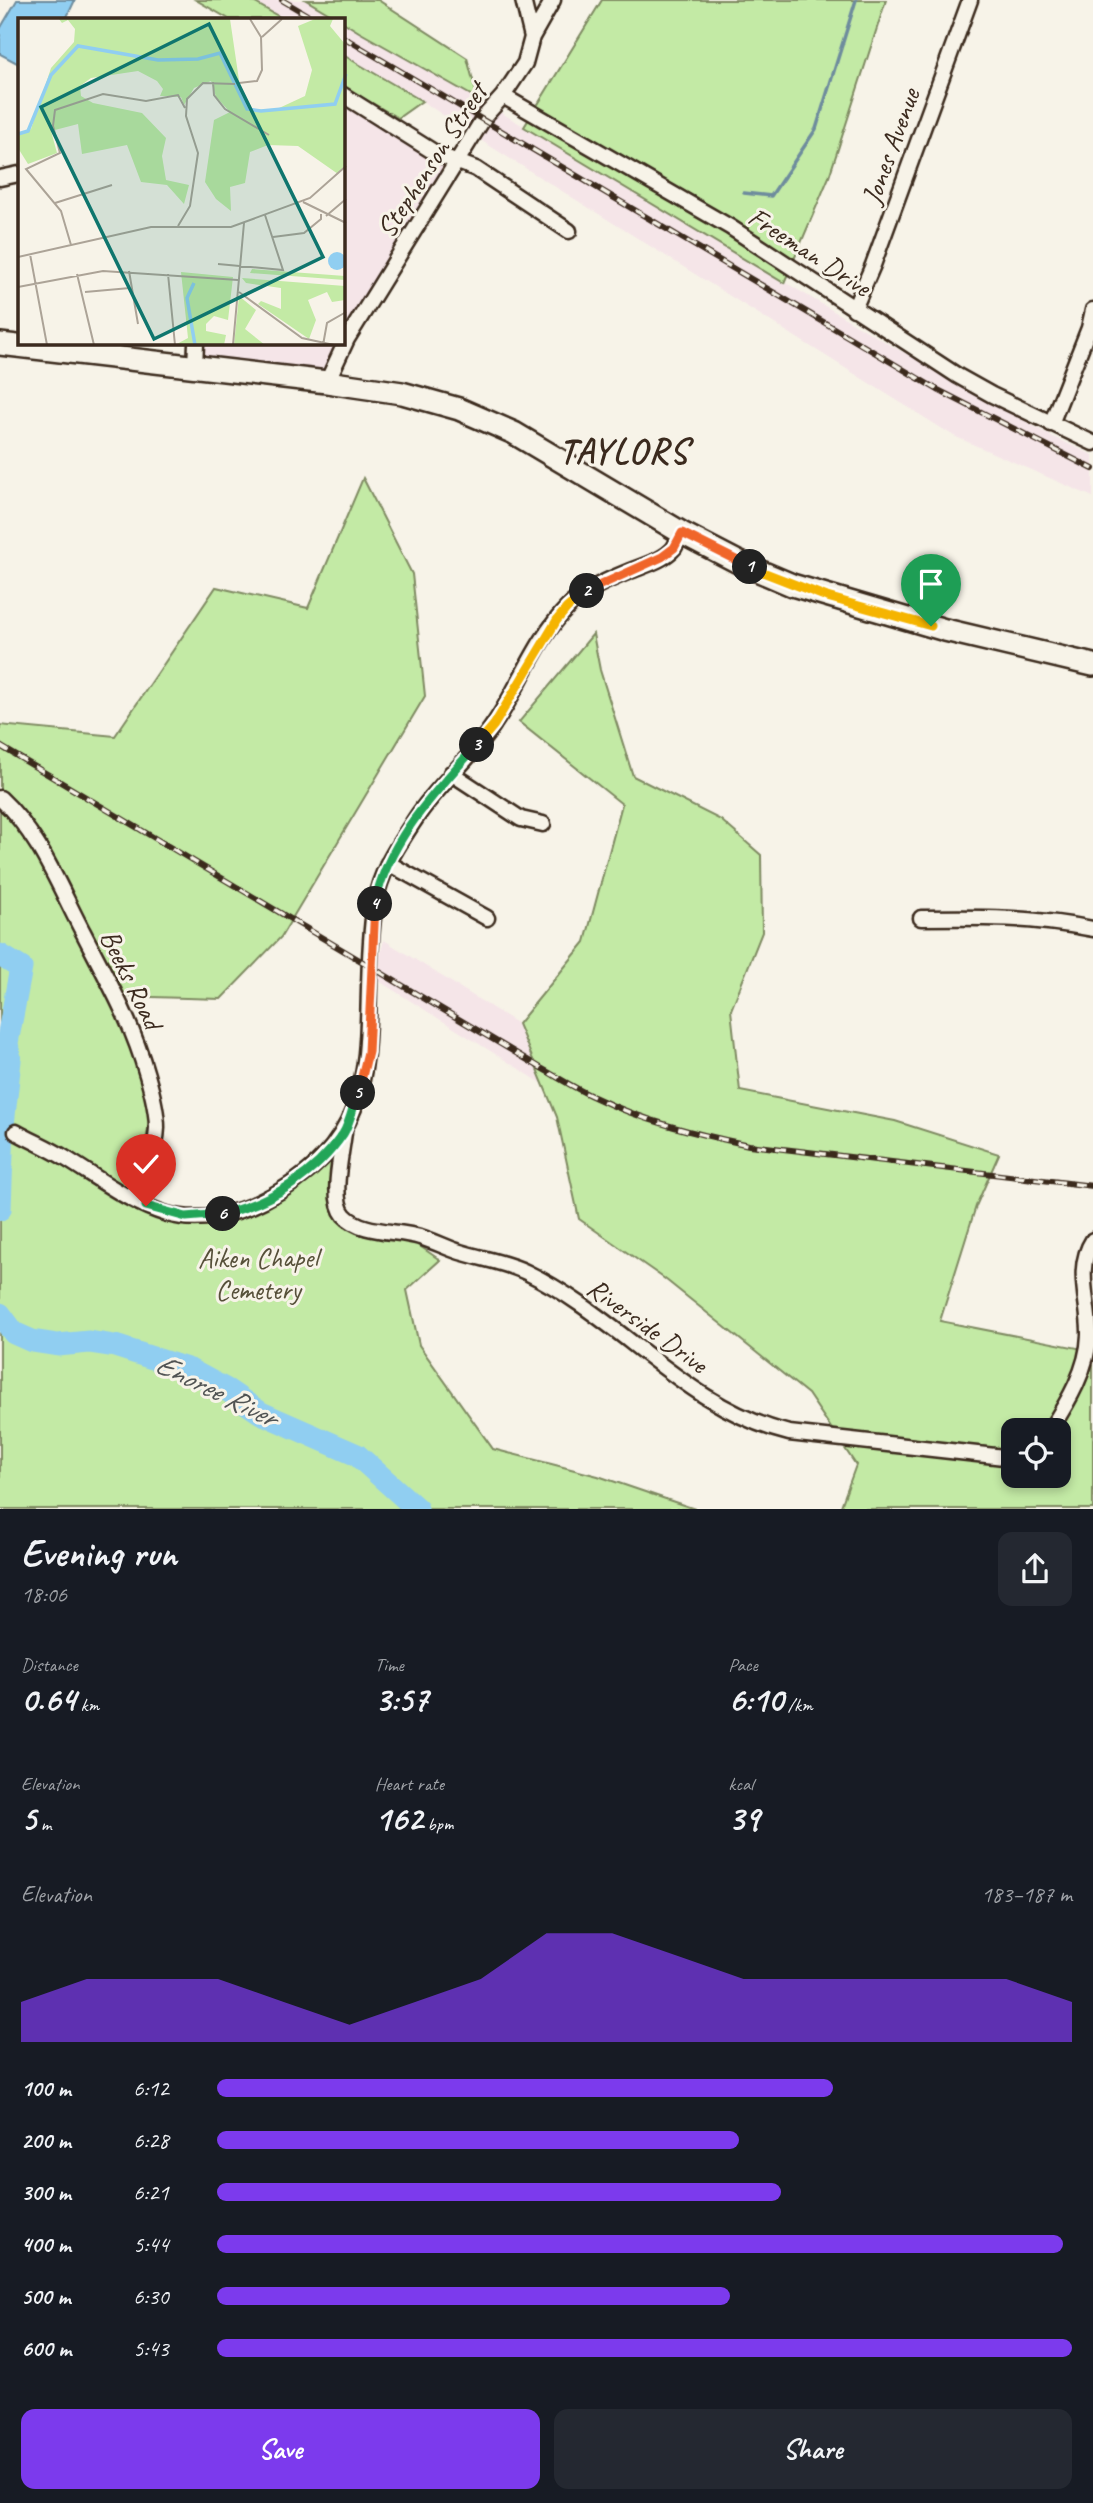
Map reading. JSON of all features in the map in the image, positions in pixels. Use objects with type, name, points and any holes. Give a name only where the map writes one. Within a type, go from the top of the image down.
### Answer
[{"type":"street","points":[[523,0],[533,37]]},
{"type":"street","name":"Stephenson Street","points":[[345,343],[456,161],[525,62],[533,37],[553,0]]},
{"type":"street","name":"Jones Avenue","points":[[854,309],[873,265],[970,0]]},
{"type":"street","points":[[345,96],[437,154],[476,169],[569,231]]},
{"type":"street","name":"Freeman Drive","points":[[503,96],[730,227],[958,376],[1093,443]]},
{"type":"street","points":[[0,178],[18,174]]},
{"type":"street","points":[[1051,424],[1091,328],[1093,310]]},
{"type":"street","points":[[0,344],[327,382],[402,393],[459,409],[498,425],[682,533],[738,562],[827,597],[945,630],[1093,665]]},
{"type":"street","points":[[195,367],[196,345]]},
{"type":"street","name":"Stephenson Street","points":[[327,382],[344,345]]},
{"type":"street","points":[[16,1132],[61,1155],[131,1198],[159,1211],[186,1217],[206,1217],[238,1211],[297,1182],[320,1161],[344,1132],[365,1067],[375,902],[388,863],[433,794],[494,725],[545,637],[567,608],[595,586],[662,557],[674,548],[682,533]]},
{"type":"street","points":[[451,774],[522,819],[543,824]]},
{"type":"street","name":"Beeks Road","points":[[0,798],[22,822],[48,863],[120,1000],[142,1056],[157,1126],[151,1159],[131,1198]]},
{"type":"street","points":[[388,863],[487,918]]},
{"type":"street","points":[[921,918],[1007,917],[1052,921],[1093,929]]},
{"type":"street","name":"Riverside Drive","points":[[344,1132],[336,1191],[340,1209],[348,1219],[365,1227],[419,1237],[529,1273],[575,1301],[697,1391],[738,1417],[789,1433],[1001,1457]]},
{"type":"street","points":[[1058,1418],[1074,1388],[1086,1357],[1089,1337],[1083,1268],[1093,1240]]},
{"type":"shaded area","points":[[250,0],[306,0],[336,18],[281,18]]},
{"type":"shaded area","points":[[345,23],[478,99],[887,343],[1053,437],[1093,455],[1093,497],[954,436],[422,101],[345,56]]},
{"type":"shaded area","points":[[345,97],[456,161],[327,382],[195,367],[198,345],[345,345]]},
{"type":"shaded area","points":[[384,940],[518,1024],[543,1084],[374,978]]},
{"type":"green space","points":[[196,0],[250,0],[281,18],[227,18]]},
{"type":"green space","points":[[306,0],[378,0],[467,58],[478,99],[359,32],[345,23],[345,18],[336,18]]},
{"type":"green space","points":[[602,0],[886,0],[829,177],[784,283],[524,127]]},
{"type":"green space","points":[[345,56],[422,101],[398,118],[345,87]]},
{"type":"green space","name":"Aiken Chapel Cemetery","points":[[363,478],[412,574],[425,696],[281,937],[221,999],[117,996],[151,1110],[135,1209],[165,1221],[189,1224],[237,1218],[260,1210],[301,1185],[336,1152],[333,1200],[335,1214],[354,1228],[408,1238],[440,1260],[407,1290],[419,1345],[493,1449],[598,1476],[695,1509],[0,1509],[0,725],[115,736],[216,587],[308,608]]},
{"type":"green space","points":[[593,634],[600,670],[633,776],[721,820],[761,855],[762,932],[731,1010],[740,1091],[895,1121],[999,1154],[976,1206],[940,1321],[1093,1351],[1093,1509],[840,1509],[856,1465],[808,1394],[665,1279],[579,1219],[557,1117],[518,1024],[585,942],[622,804],[519,722]]},
{"type":"water","points":[[17,0],[75,0],[66,18],[18,18],[18,63],[0,54],[0,29]]},
{"type":"waterway","points":[[744,193],[771,196],[816,129],[856,0]]},
{"type":"waterway","name":"Enoree River","points":[[0,955],[21,968],[7,1043],[10,1060],[3,1125],[0,1209]]},
{"type":"waterway","name":"Enoree River","points":[[0,1314],[14,1333],[32,1341],[58,1345],[89,1342],[115,1346],[190,1370],[261,1413],[357,1455],[417,1509]]},
{"type":"railway","points":[[282,0],[312,18]]},
{"type":"railway","points":[[345,38],[938,390],[1093,469]]},
{"type":"railway","points":[[0,746],[541,1068],[613,1106],[670,1126],[749,1145],[1093,1186]]},
{"type":"district","name":"TAYLORS","points":[[624,451]]},
{"type":"route","points":[[146,1206],[186,1217],[206,1217],[238,1211],[297,1182],[320,1161],[344,1132],[360,1088],[368,1052],[375,902],[388,863],[433,794],[494,725],[545,637],[580,596],[595,586],[662,557],[674,548],[682,533],[738,562],[792,585],[931,626]]}]
